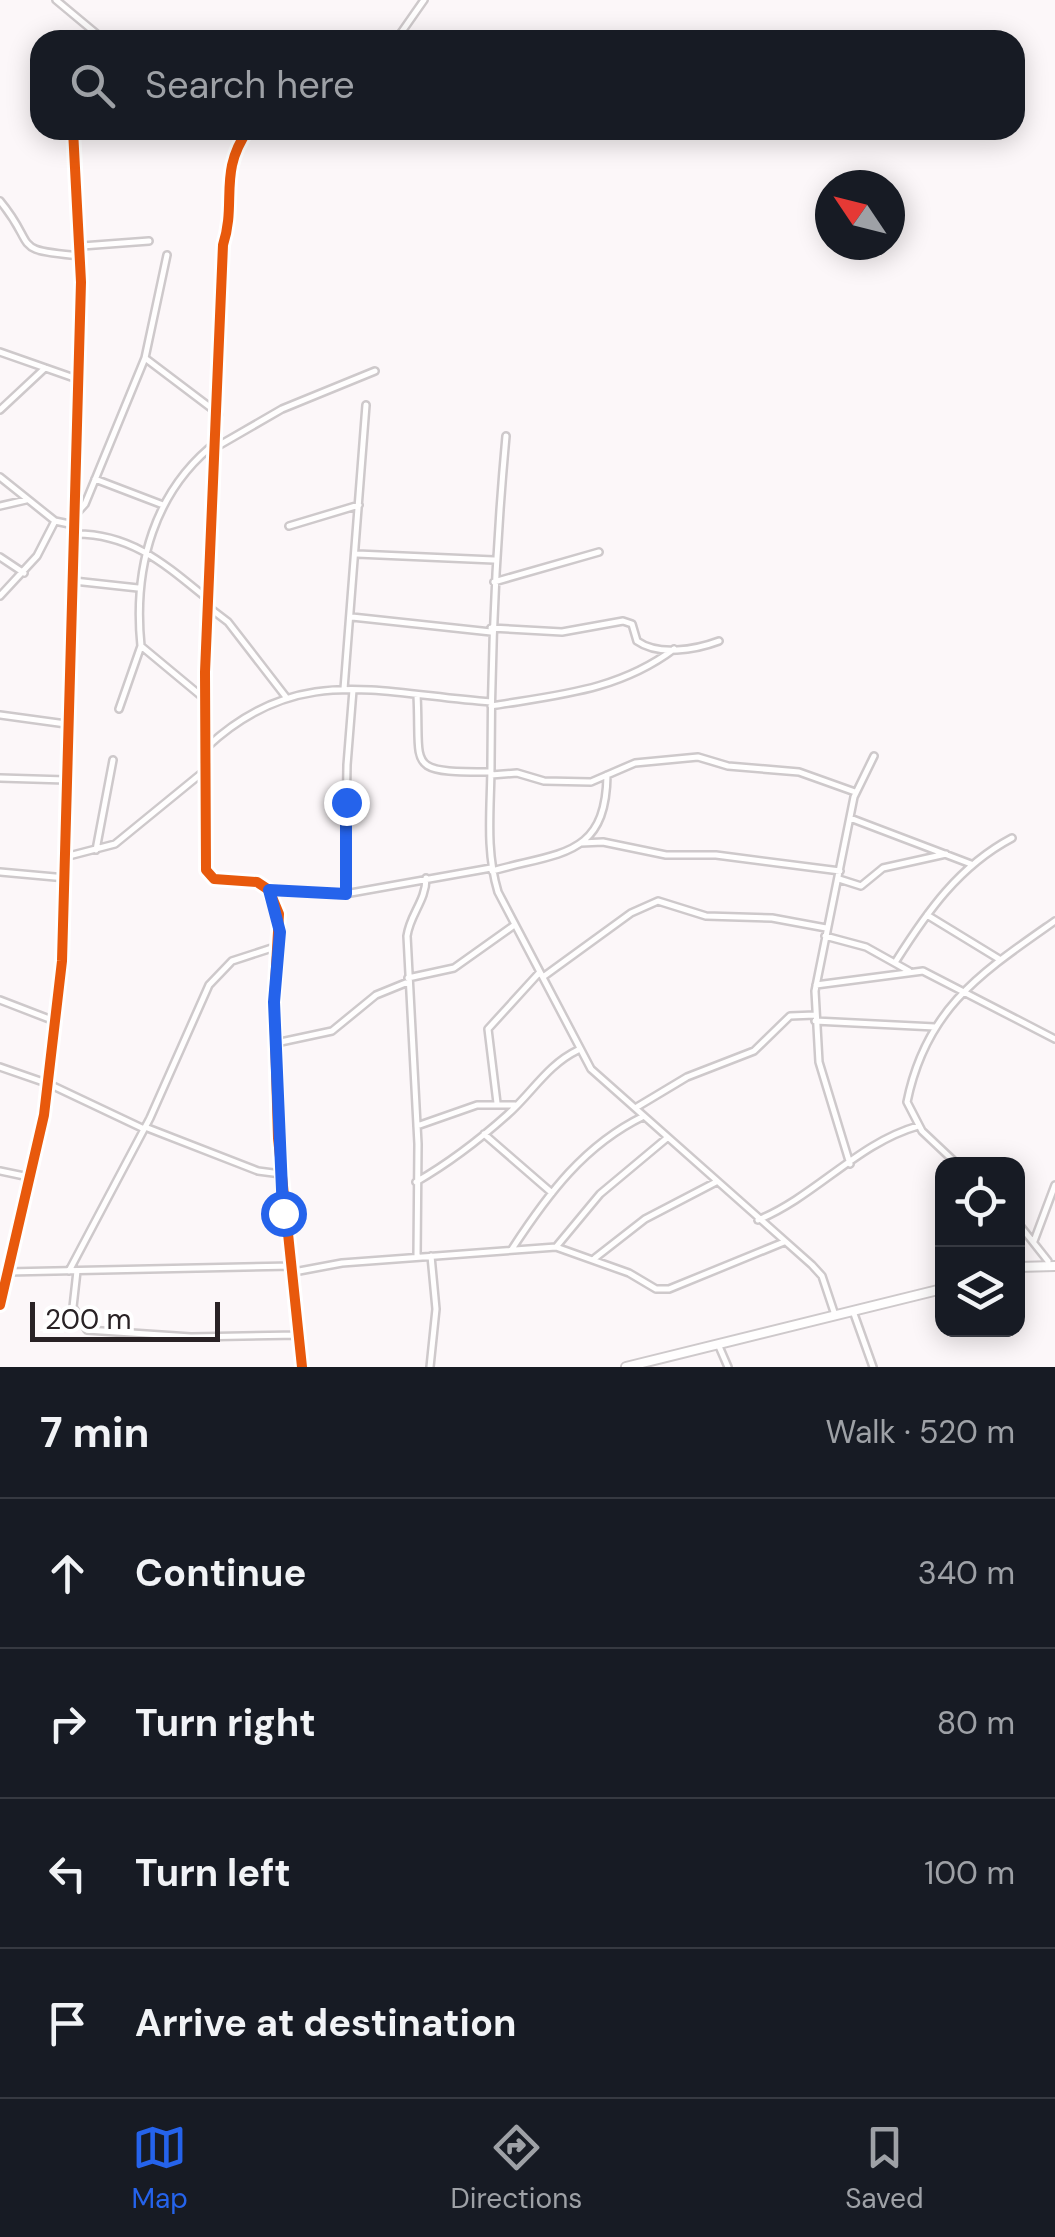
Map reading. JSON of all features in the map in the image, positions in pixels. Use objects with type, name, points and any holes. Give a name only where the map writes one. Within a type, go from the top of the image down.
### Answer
[{"type":"main road","points":[[1025,1266],[1053,1262]]},
{"type":"main road","points":[[626,1367],[935,1291]]},
{"type":"street","points":[[56,0],[92,30]]},
{"type":"street","points":[[403,30],[424,0]]},
{"type":"street","points":[[0,1303],[49,1084],[57,1022],[66,878],[66,724],[74,580],[82,256],[74,140]]},
{"type":"street","points":[[244,140],[226,182],[231,220],[223,245],[206,700],[208,874],[218,880],[257,882],[269,890],[346,894],[491,869],[581,843],[603,842],[666,856],[716,855],[841,870]]},
{"type":"street","points":[[0,201],[29,247],[41,253],[82,256]]},
{"type":"street","points":[[82,246],[148,240]]},
{"type":"street","points":[[75,515],[95,479],[145,358],[160,305],[167,256]]},
{"type":"street","points":[[0,352],[77,379]]},
{"type":"street","points":[[145,358],[219,414]]},
{"type":"street","points":[[0,410],[46,367]]},
{"type":"street","points":[[119,708],[141,646],[138,588],[163,505],[179,476],[218,444],[282,408],[375,370]]},
{"type":"street","points":[[344,690],[366,404]]},
{"type":"street","points":[[506,436],[491,630],[491,869],[513,926],[591,1069],[822,1276],[836,1316]]},
{"type":"street","points":[[0,478],[56,522],[74,525]]},
{"type":"street","points":[[95,479],[163,505]]},
{"type":"street","points":[[0,506],[27,500]]},
{"type":"street","points":[[289,526],[359,506]]},
{"type":"street","points":[[0,596],[24,573],[56,522]]},
{"type":"street","points":[[74,534],[113,536],[148,551],[228,622],[286,697]]},
{"type":"street","points":[[494,582],[600,552]]},
{"type":"street","points":[[357,554],[495,560]]},
{"type":"street","points":[[0,557],[24,573]]},
{"type":"street","points":[[74,580],[138,588]]},
{"type":"street","points":[[352,618],[562,632],[628,622],[640,644],[674,649],[719,641]]},
{"type":"street","points":[[141,646],[206,700]]},
{"type":"street","points":[[208,747],[236,720],[286,697],[353,690],[491,704],[590,691],[631,675],[674,649]]},
{"type":"street","points":[[346,894],[346,765],[353,690]]},
{"type":"street","points":[[417,695],[416,749],[424,764],[437,770],[517,773],[574,784],[635,763],[706,758],[728,766],[799,772],[856,792]]},
{"type":"street","points":[[0,715],[66,724]]},
{"type":"street","points":[[850,1164],[819,1062],[816,985],[856,792],[874,756]]},
{"type":"street","points":[[96,850],[113,760]]},
{"type":"street","points":[[66,857],[115,844],[208,768]]},
{"type":"street","points":[[581,843],[603,821],[608,774]]},
{"type":"street","points":[[0,778],[66,780]]},
{"type":"street","points":[[850,818],[971,864]]},
{"type":"street","points":[[896,962],[927,915],[971,864],[1012,838]]},
{"type":"street","points":[[839,879],[860,886],[883,868],[946,854]]},
{"type":"street","points":[[0,872],[66,878]]},
{"type":"street","points":[[417,1257],[417,1126],[408,980],[409,924],[424,897],[426,878]]},
{"type":"street","points":[[269,890],[279,914],[276,1043],[281,1174],[302,1367]]},
{"type":"street","points":[[497,1103],[488,1029],[541,975],[630,913],[658,901],[706,916],[772,918],[826,932],[896,962],[910,972]]},
{"type":"street","points":[[927,915],[998,959]]},
{"type":"street","points":[[950,1157],[918,1126],[906,1102],[935,1027],[963,989],[998,959],[1055,921]]},
{"type":"street","points":[[276,1043],[332,1030],[376,995],[408,980],[464,963],[513,926]]},
{"type":"street","points":[[68,1271],[144,1128],[209,985],[232,961],[278,946]]},
{"type":"street","points":[[816,985],[922,971],[1055,1038]]},
{"type":"street","points":[[0,1000],[57,1022]]},
{"type":"street","points":[[637,1108],[696,1072],[754,1051],[790,1016],[935,1027]]},
{"type":"street","points":[[416,1182],[484,1134],[516,1106],[549,1068],[578,1050]]},
{"type":"street","points":[[0,1067],[49,1084],[144,1128],[258,1170],[281,1174]]},
{"type":"street","points":[[417,1126],[497,1103],[516,1106]]},
{"type":"street","points":[[512,1249],[552,1193],[596,1145],[644,1116]]},
{"type":"street","points":[[758,1220],[782,1210],[885,1138],[918,1126]]},
{"type":"street","points":[[484,1134],[552,1193]]},
{"type":"street","points":[[556,1246],[600,1194],[667,1138]]},
{"type":"street","points":[[0,1171],[29,1177]]},
{"type":"street","points":[[595,1258],[645,1219],[716,1182]]},
{"type":"street","points":[[1034,1242],[1055,1184]]},
{"type":"street","points":[[1025,1231],[1053,1262]]},
{"type":"street","points":[[8,1272],[294,1269],[556,1246],[595,1258],[656,1289],[668,1289],[784,1242]]},
{"type":"street","points":[[430,1367],[436,1309],[431,1256]]},
{"type":"street","points":[[77,1271],[73,1307],[88,1330],[191,1336],[299,1335]]},
{"type":"street","points":[[853,1311],[874,1367]]},
{"type":"street","points":[[718,1344],[728,1367]]},
{"type":"cycle path","points":[[0,1305],[44,1115],[62,961],[81,282],[74,140]]},
{"type":"cycle path","points":[[242,140],[233,160],[223,245],[205,672],[206,870],[214,879],[257,882],[269,890],[279,914],[274,1002],[278,1138],[302,1367]]},
{"type":"route","points":[[283,1213],[274,1002],[280,932],[279,914],[269,890],[346,894],[346,802]]}]
